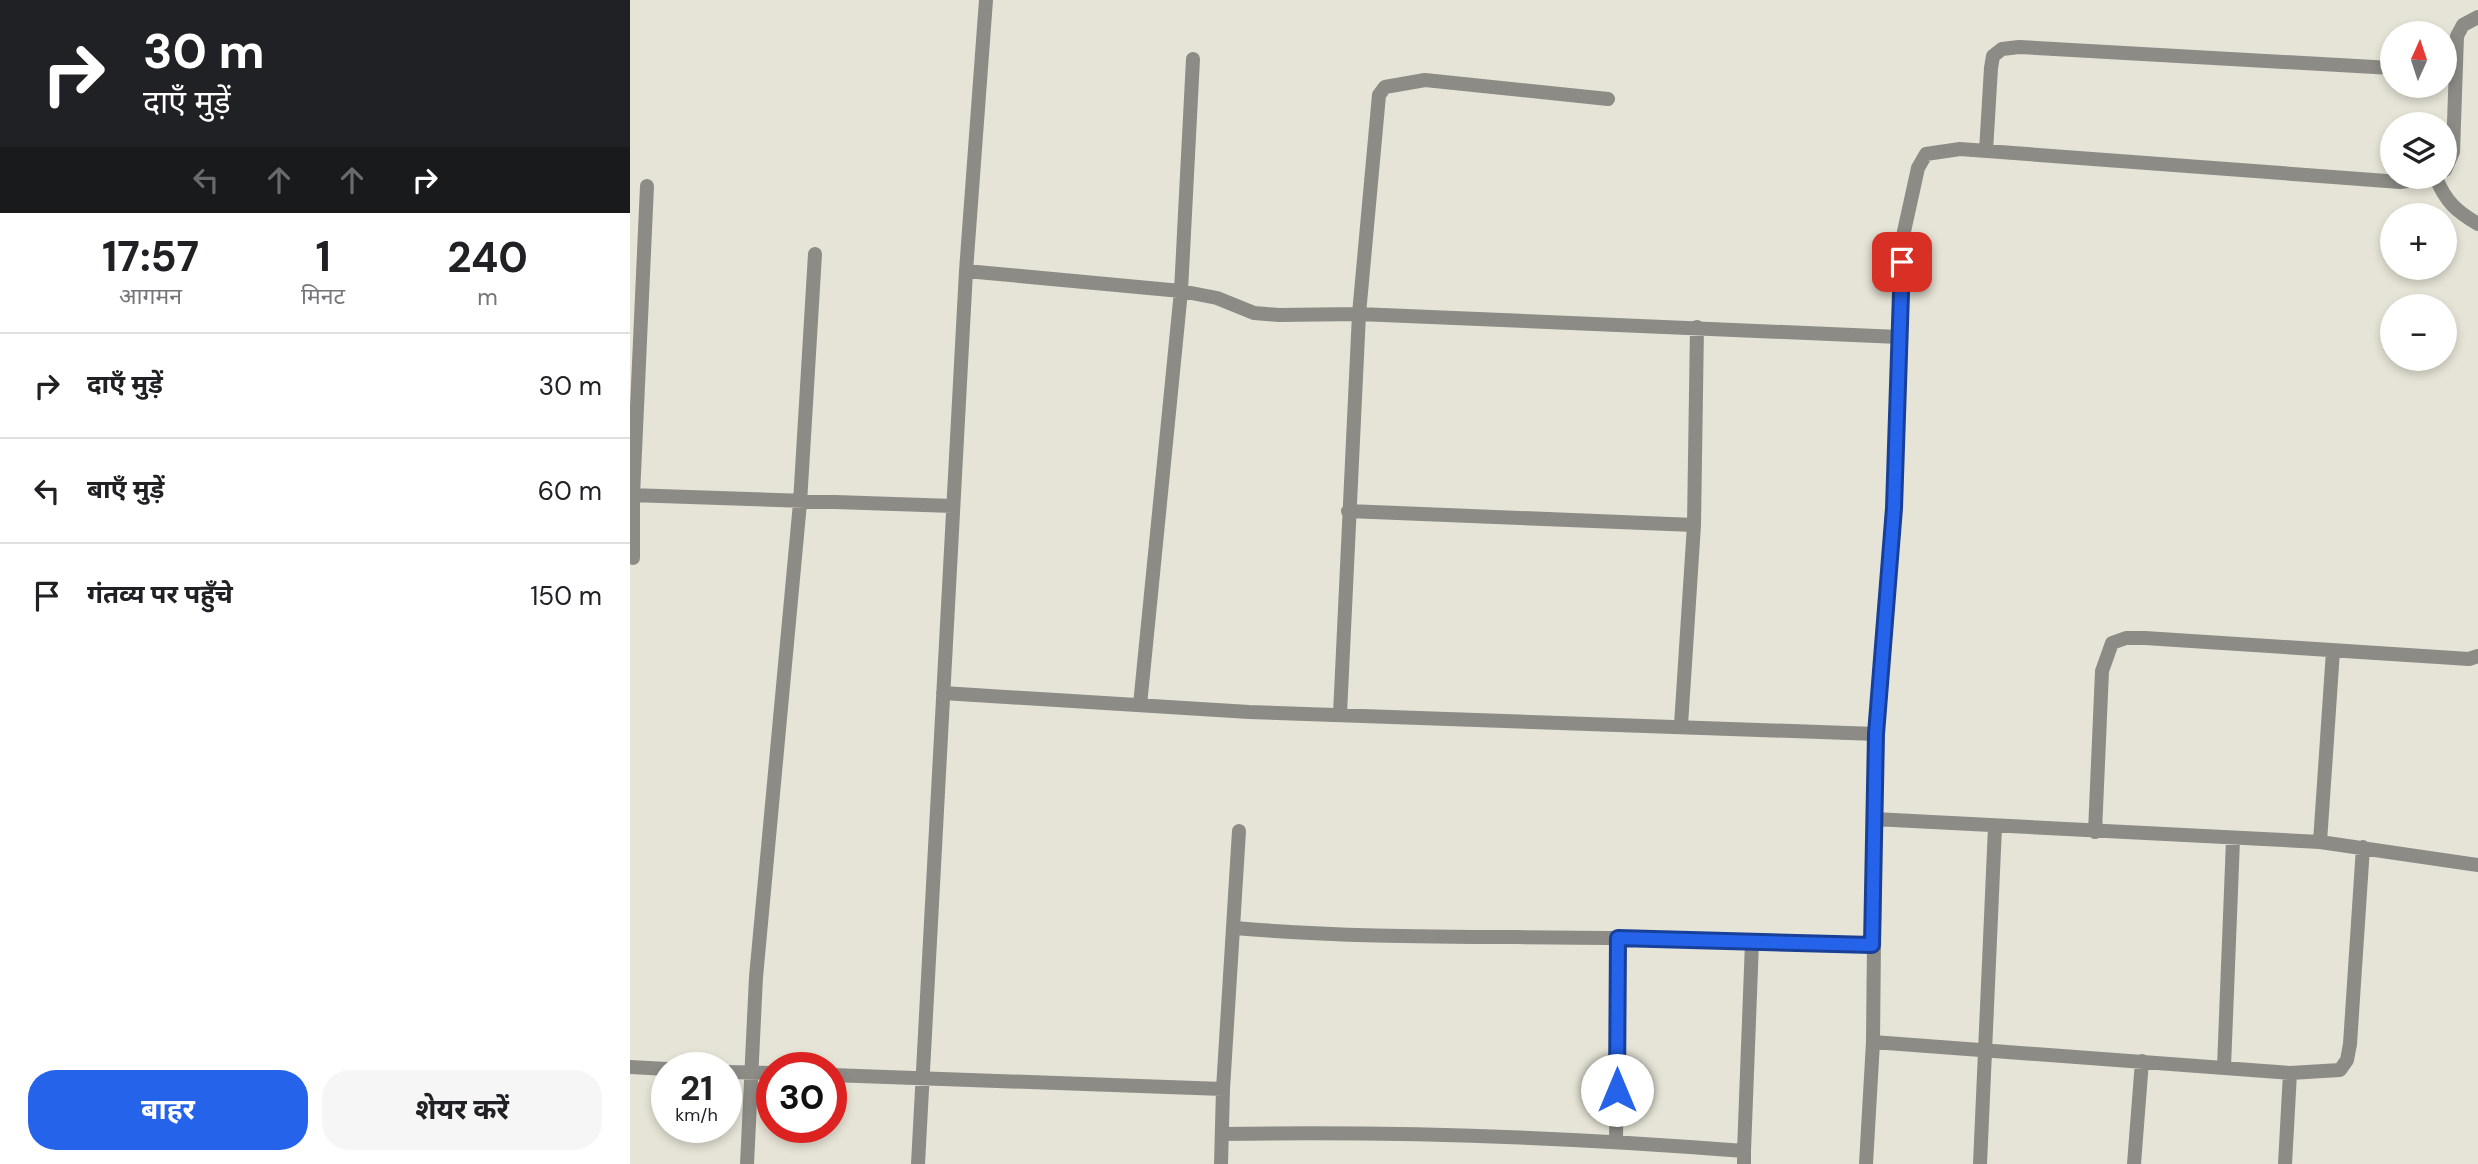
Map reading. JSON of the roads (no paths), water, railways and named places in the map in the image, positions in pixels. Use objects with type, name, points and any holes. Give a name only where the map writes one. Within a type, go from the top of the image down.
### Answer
[{"type":"street","points":[[918,1164],[966,271],[986,0]]},
{"type":"street","points":[[2457,36],[2463,25],[2478,17]]},
{"type":"street","points":[[1986,151],[1991,68],[1993,57],[2002,49],[2019,47],[2380,67]]},
{"type":"street","points":[[1140,705],[1181,291],[1193,59]]},
{"type":"street","points":[[1340,714],[1359,314],[1379,96],[1385,87],[1402,81],[1425,80],[1608,99]]},
{"type":"street","points":[[1866,1164],[1873,1042],[1876,734],[1894,508],[1903,236],[1918,169],[1926,154],[1938,151],[1986,151],[2380,181]]},
{"type":"street","points":[[633,558],[631,496],[648,186]]},
{"type":"street","points":[[2443,189],[2446,201],[2455,211],[2478,225]]},
{"type":"street","points":[[747,1164],[756,977],[800,503],[815,254]]},
{"type":"street","points":[[966,271],[1181,291],[1217,298],[1254,313],[1279,316],[1359,314],[1899,337]]},
{"type":"street","points":[[1681,725],[1694,525],[1698,327]]},
{"type":"street","points":[[631,496],[953,506]]},
{"type":"street","points":[[1348,511],[1694,525]]},
{"type":"street","points":[[2095,832],[2102,671],[2112,643],[2126,638],[2145,638],[2469,659],[2478,656]]},
{"type":"street","points":[[2320,842],[2333,651]]},
{"type":"street","points":[[943,693],[1249,712],[1614,727],[1681,725],[1876,734]]},
{"type":"street","points":[[1874,820],[2233,840],[2320,842],[2478,865]]},
{"type":"street","points":[[1980,1164],[1995,827]]},
{"type":"street","points":[[1221,1164],[1239,831]]},
{"type":"street","points":[[2224,1067],[2233,840]]},
{"type":"street","points":[[1873,1042],[1986,1048],[2290,1073],[2340,1070],[2347,1060],[2362,847]]},
{"type":"street","points":[[1235,928],[1320,935],[1426,938],[1618,938],[1872,945]]},
{"type":"street","points":[[1616,1141],[1618,938]]},
{"type":"street","points":[[1222,1134],[1375,1131],[1616,1141],[1744,1157],[1752,942]]},
{"type":"street","points":[[2134,1164],[2142,1061]]},
{"type":"street","points":[[630,1067],[651,1068]]},
{"type":"street","points":[[742,1073],[756,1073]]},
{"type":"street","points":[[2285,1164],[2290,1073]]},
{"type":"street","points":[[847,1076],[1223,1089]]}]
